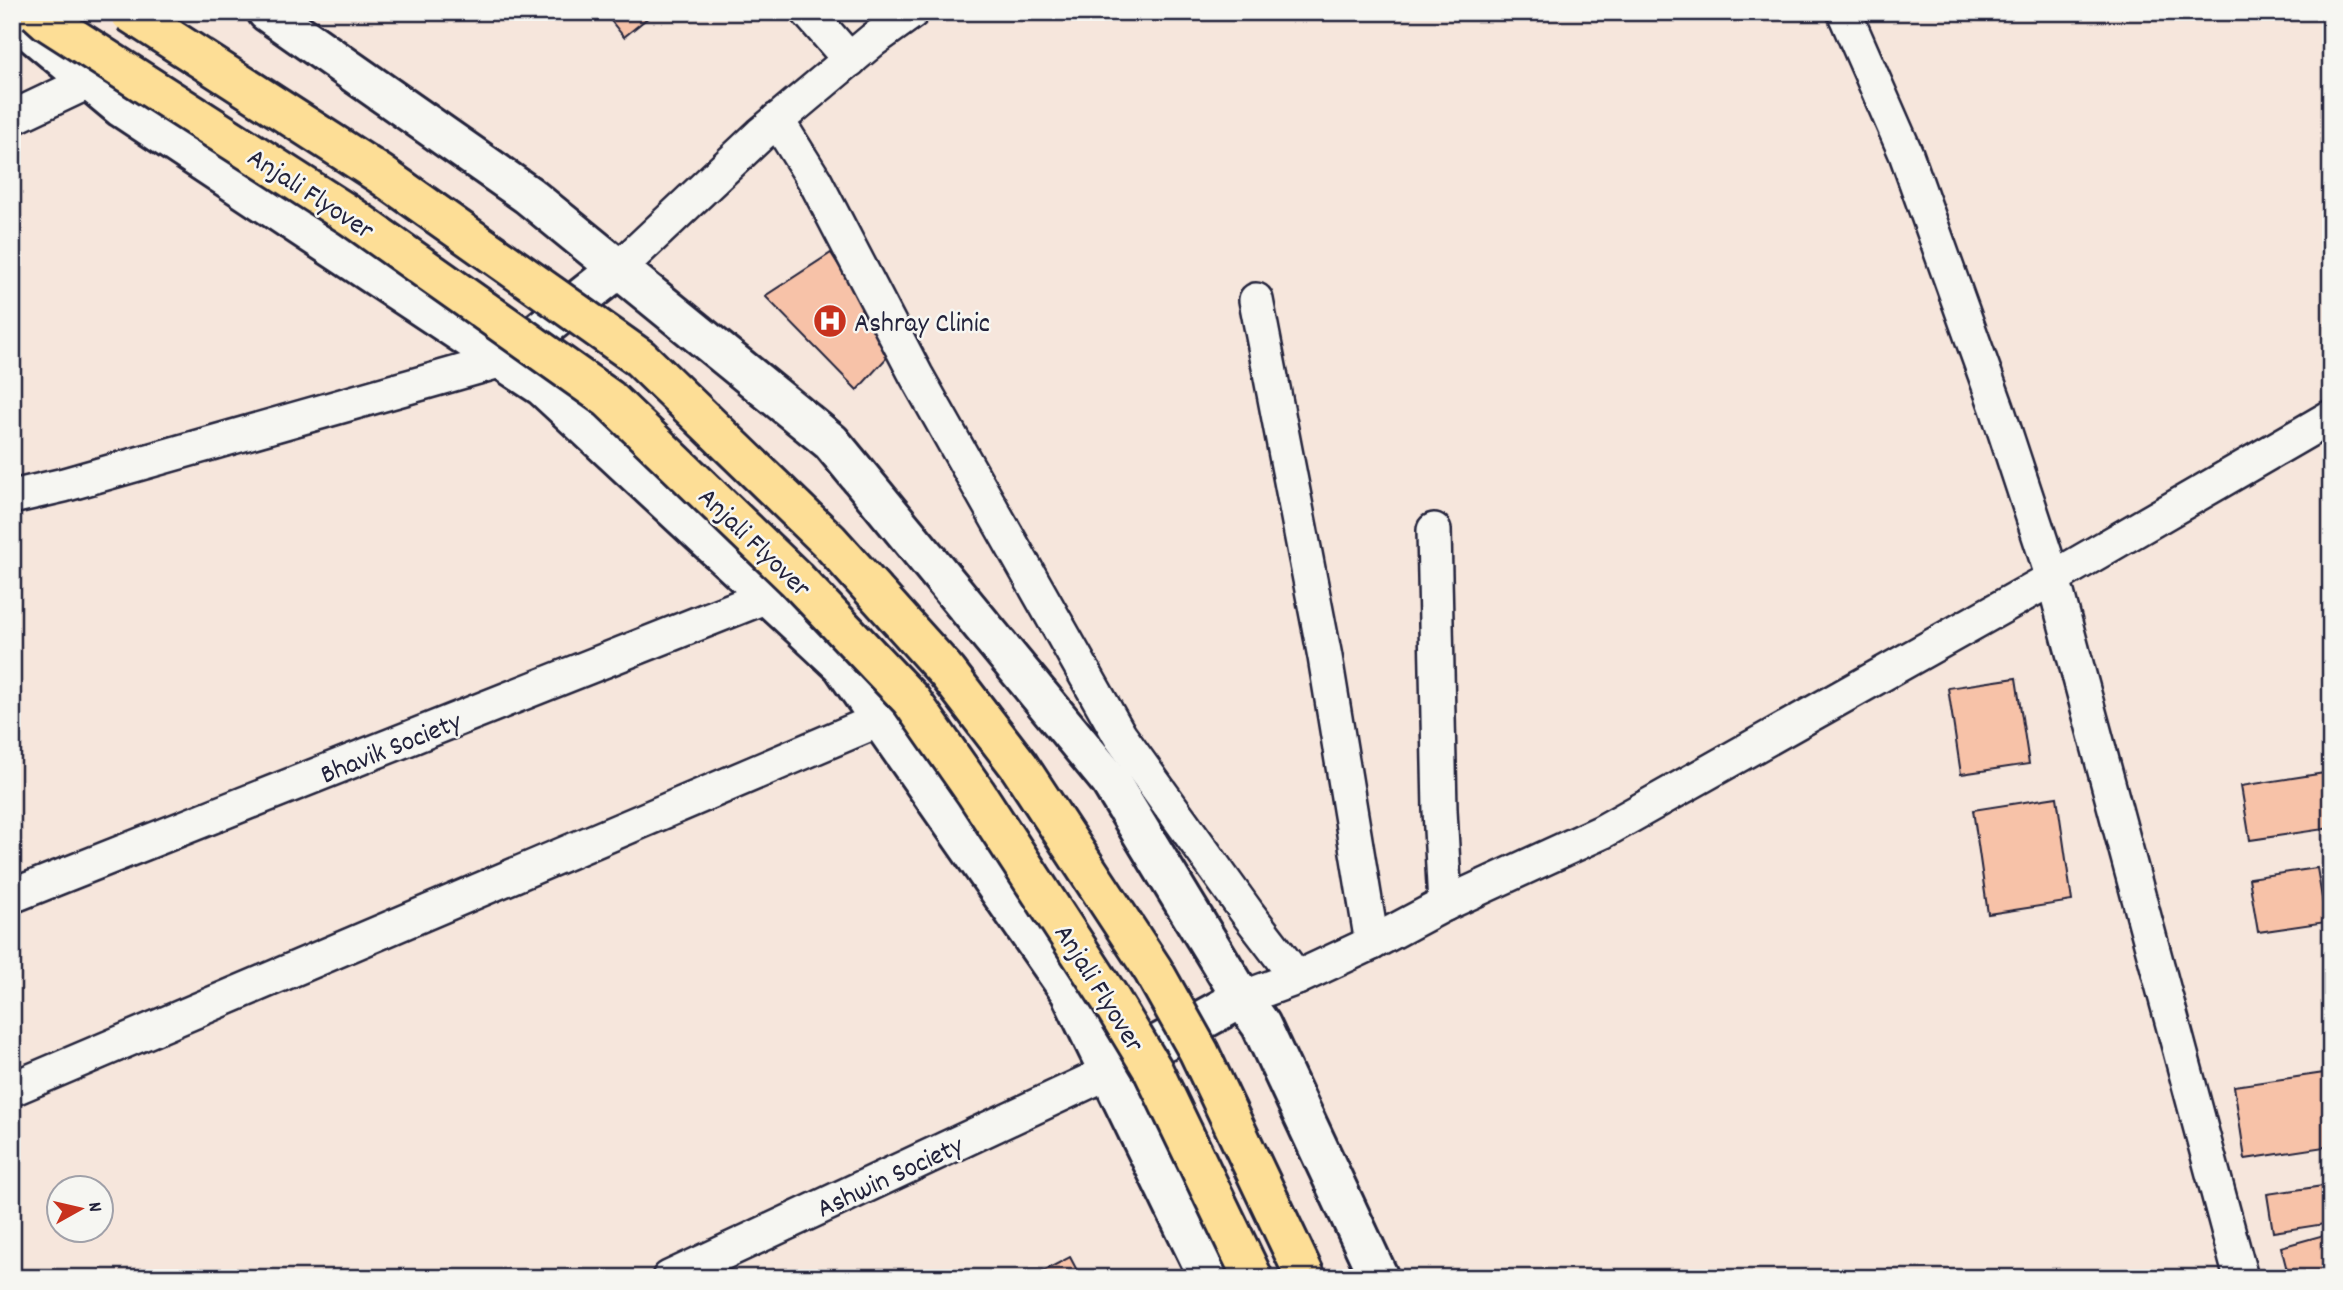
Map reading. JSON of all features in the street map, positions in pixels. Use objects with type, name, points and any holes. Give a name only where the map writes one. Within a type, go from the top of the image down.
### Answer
[{"type":"main road","name":"Anjali Flyover","points":[[37,12],[352,217],[609,399],[795,578],[911,700],[976,793],[1109,997],[1153,1070],[1253,1278]]},
{"type":"main road","name":"Anjali Flyover","points":[[129,12],[380,174],[640,358],[829,541],[947,672],[1019,766],[1153,970],[1199,1052],[1306,1278]]},
{"type":"street","points":[[267,12],[528,195],[831,442],[1110,781],[1261,1025],[1379,1278]]},
{"type":"street","points":[[808,12],[850,60]]},
{"type":"street","points":[[12,497],[64,485],[503,360],[618,269],[777,120],[912,12]]},
{"type":"street","points":[[1844,12],[1906,154],[1997,408],[2053,578],[2241,1278]]},
{"type":"street","points":[[12,16],[122,108],[543,387],[842,665],[1070,992],[1209,1278]]},
{"type":"street","points":[[12,118],[88,82]]},
{"type":"street","points":[[777,120],[815,181],[916,375],[1120,736],[1297,978]]},
{"type":"street","points":[[1256,300],[1325,657],[1372,943]]},
{"type":"street","points":[[1109,1072],[1242,998],[1297,978],[1372,943],[1445,904],[1602,832],[2053,578],[2331,417]]},
{"type":"street","points":[[1434,530],[1440,810],[1445,904]]},
{"type":"street","name":"Bhavik Society","points":[[12,896],[767,596]]},
{"type":"street","points":[[12,1089],[879,720]]},
{"type":"street","name":"Ashwin Society","points":[[669,1278],[1109,1072]]},
{"type":"building","points":[[604,12],[655,12],[624,37]]},
{"type":"building","points":[[831,253],[893,351],[857,390],[765,296]]},
{"type":"building","points":[[2016,678],[2029,764],[1961,774],[1948,688]]},
{"type":"building","points":[[2331,772],[2331,828],[2250,840],[2241,786]]},
{"type":"building","points":[[2057,797],[2072,901],[1988,914],[1973,810]]},
{"type":"building","points":[[2331,867],[2331,909],[2324,868]]},
{"type":"building","points":[[2317,868],[2326,922],[2258,932],[2249,878]]},
{"type":"building","points":[[2331,1072],[2331,1146],[2245,1159],[2234,1086]]},
{"type":"building","points":[[2330,1185],[2331,1223],[2273,1232],[2267,1194]]},
{"type":"building","points":[[2331,1233],[2331,1278],[2289,1278],[2281,1247]]},
{"type":"building","points":[[1070,1257],[1081,1278],[1030,1278]]},
{"type":"place","name":"Ashray Clinic","points":[[830,321]]}]
